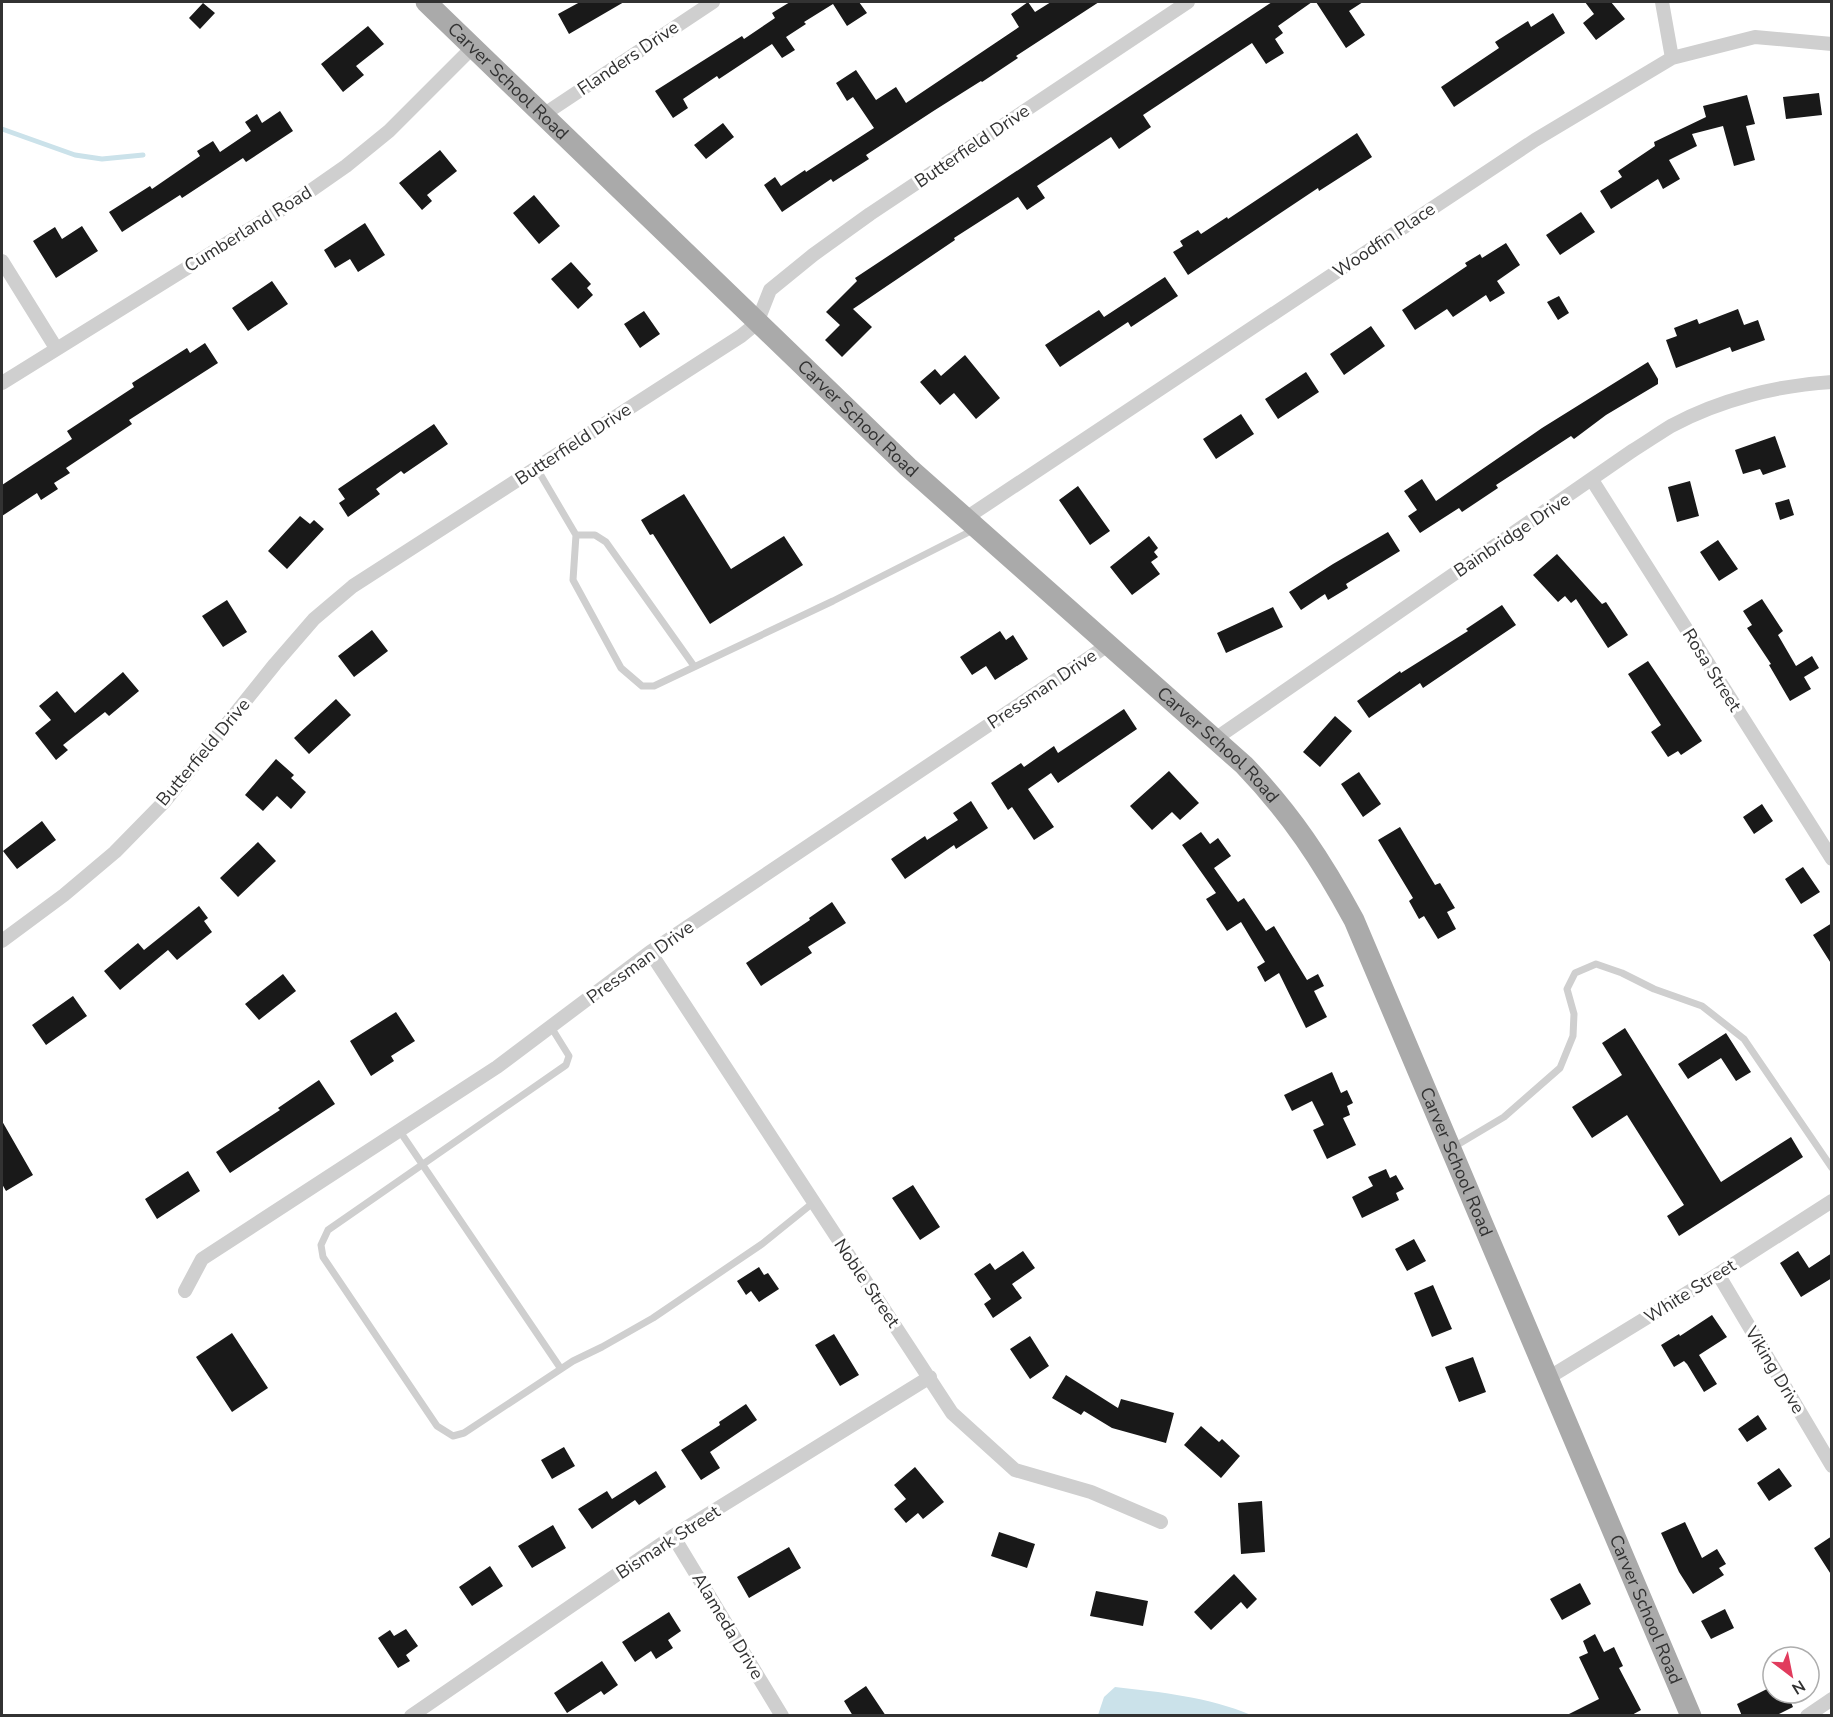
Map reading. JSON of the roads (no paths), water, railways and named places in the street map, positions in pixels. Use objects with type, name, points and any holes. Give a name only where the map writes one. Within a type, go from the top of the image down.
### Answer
[{"type":"main road","name":"Carver School Road","points":[[426,2],[908,467],[1215,739],[1274,797],[1326,869],[1354,920],[1452,1149],[1687,1714]]},
{"type":"street","name":"Flanders Drive","points":[[543,115],[713,2]]},
{"type":"street","name":"Butterfield Drive","points":[[2,941],[64,895],[115,852],[165,801],[275,664],[314,620],[353,586],[741,336],[757,323],[770,290],[813,255],[880,207],[1188,2]]},
{"type":"street","points":[[1662,2],[1672,58]]},
{"type":"street","name":"Woodfin Place","points":[[971,523],[1534,140],[1672,58],[1755,37],[1832,44]]},
{"type":"street","name":"Cumberland Road","points":[[2,383],[303,196],[346,166],[388,131],[473,47]]},
{"type":"street","points":[[2,261],[56,348]]},
{"type":"street","name":"Bainbridge Drive","points":[[1215,739],[1671,426],[1736,400],[1782,388],[1832,382]]},
{"type":"street","name":"Rosa Street","points":[[1592,480],[1832,859]]},
{"type":"street","name":"Pressman Drive","points":[[185,1291],[202,1260],[497,1067],[650,952],[1108,645]]},
{"type":"street","name":"Noble Street","points":[[650,952],[952,1413],[1015,1470],[1091,1492],[1161,1522]]},
{"type":"street","name":"White Street","points":[[1548,1378],[1832,1201]]},
{"type":"street","name":"Viking Drive","points":[[1718,1274],[1832,1466]]},
{"type":"street","name":"Bismark Street","points":[[411,1716],[673,1536],[930,1377]]},
{"type":"street","name":"Alameda Drive","points":[[673,1536],[783,1716]]},
{"type":"street","points":[[1807,1716],[1832,1699]]},
{"type":"lane","points":[[536,467],[576,535],[573,580],[621,668],[642,686],[654,686],[833,601],[971,523]]},
{"type":"lane","points":[[576,535],[595,535],[606,542],[694,666]]},
{"type":"lane","points":[[1452,1149],[1504,1117],[1560,1068],[1573,1036],[1574,1014],[1567,989],[1575,973],[1596,964],[1622,973],[1654,989],[1702,1006],[1744,1039],[1832,1168]]},
{"type":"lane","points":[[551,1027],[569,1056],[566,1065],[328,1230],[321,1245],[323,1257],[437,1426],[453,1436],[464,1433],[561,1369],[653,1318],[762,1244],[814,1202]]},
{"type":"lane","points":[[399,1130],[561,1369]]},
{"type":"water","points":[[1115,1687],[1167,1693],[1201,1700],[1251,1715],[1098,1715],[1104,1697]]},
{"type":"waterway","points":[[2,129],[75,155],[102,159],[143,155]]}]
